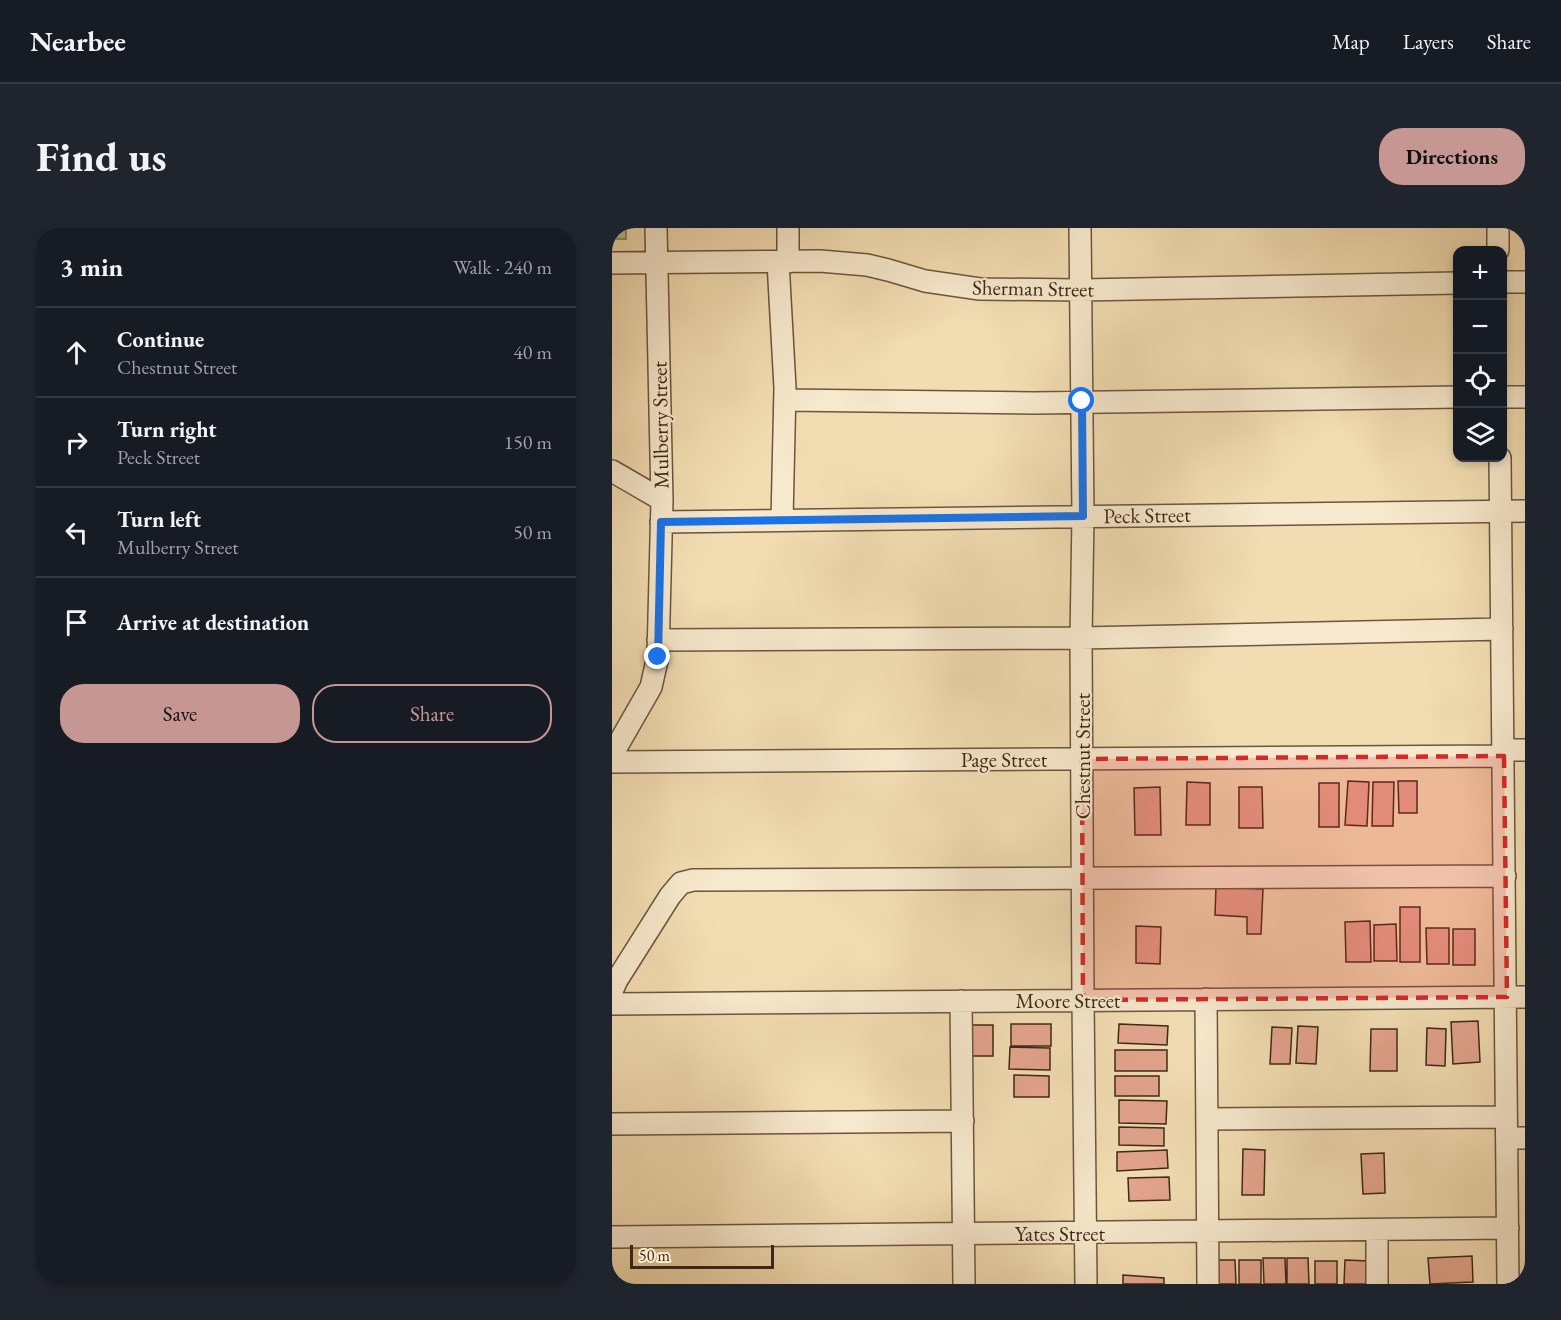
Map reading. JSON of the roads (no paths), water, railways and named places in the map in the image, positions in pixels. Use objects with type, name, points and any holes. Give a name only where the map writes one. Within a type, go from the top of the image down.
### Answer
[{"type":"street","name":"Mulberry Street","points":[[612,755],[651,687],[656,669],[662,500],[656,228]]},
{"type":"street","points":[[782,520],[785,400],[783,262],[788,228]]},
{"type":"street","name":"Chestnut Street","points":[[1080,228],[1086,1284]]},
{"type":"street","points":[[1498,228],[1498,246]]},
{"type":"street","name":"Sherman Street","points":[[612,263],[820,261],[867,265],[925,281],[980,290],[1453,283]]},
{"type":"street","points":[[1507,282],[1525,282]]},
{"type":"street","points":[[785,400],[1034,403],[1453,397]]},
{"type":"street","points":[[1507,397],[1525,397]]},
{"type":"street","points":[[1500,462],[1504,753],[1516,997],[1508,1284]]},
{"type":"street","points":[[612,471],[662,500]]},
{"type":"street","name":"Peck Street","points":[[661,522],[1525,511]]},
{"type":"street","points":[[658,640],[1081,638],[1502,629]]},
{"type":"street","name":"Page Street","points":[[612,762],[1082,759],[1504,753],[1525,750]]},
{"type":"street","points":[[612,991],[670,896],[681,883],[693,880],[1511,873]]},
{"type":"street","name":"Moore Street","points":[[612,1004],[1516,997]]},
{"type":"street","points":[[1206,999],[1208,1284]]},
{"type":"street","points":[[961,1001],[964,1284]]},
{"type":"street","points":[[1208,1119],[1513,1131]]},
{"type":"street","points":[[612,1124],[963,1121]]},
{"type":"street","name":"Yates Street","points":[[612,1237],[1508,1228]]},
{"type":"street","points":[[1377,1230],[1377,1284]]}]
